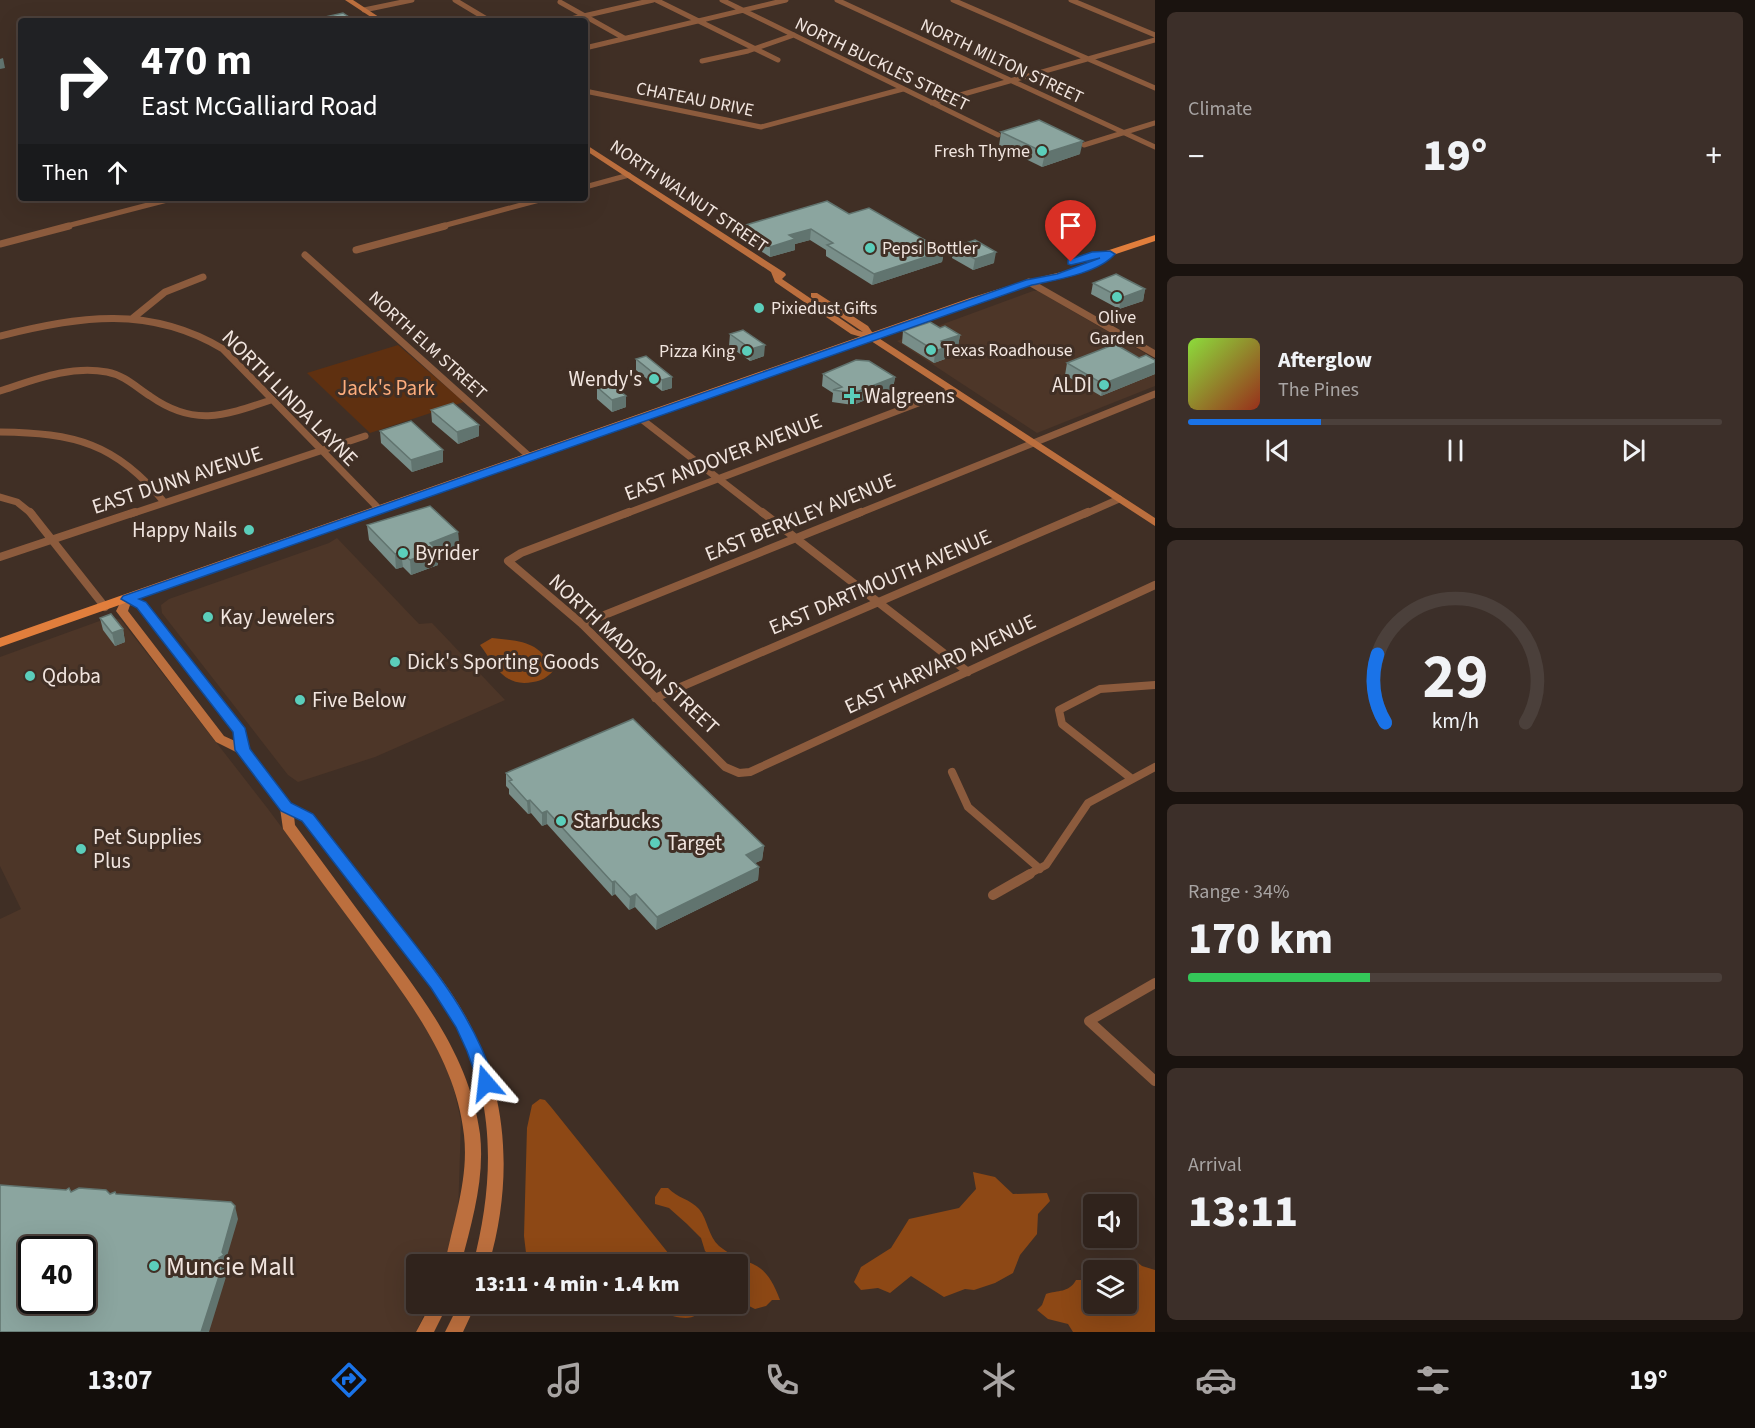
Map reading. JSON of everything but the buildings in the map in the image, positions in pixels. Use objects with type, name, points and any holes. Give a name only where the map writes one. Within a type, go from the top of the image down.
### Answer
[{"type":"main road","points":[[0,644],[1029,282],[1060,276],[1103,261],[1110,254],[1155,238]]},
{"type":"street","points":[[348,0],[377,18]]},
{"type":"street","points":[[364,10],[412,0]]},
{"type":"street","points":[[455,0],[485,18]]},
{"type":"street","points":[[573,18],[655,0],[778,60]]},
{"type":"street","name":"NORTH BUCKLES STREET","points":[[722,0],[998,135]]},
{"type":"street","points":[[588,47],[786,0]]},
{"type":"street","name":"NORTH MILTON STREET","points":[[837,0],[1155,147]]},
{"type":"street","points":[[953,0],[1155,87]]},
{"type":"street","points":[[1071,0],[1155,35]]},
{"type":"street","points":[[560,2],[624,38]]},
{"type":"street","points":[[702,61],[755,49],[794,35]]},
{"type":"street","points":[[932,103],[1155,40]]},
{"type":"street","name":"CHATEAU DRIVE","points":[[588,92],[761,127],[903,89]]},
{"type":"street","points":[[1084,145],[1155,123]]},
{"type":"street","name":"NORTH WALNUT STREET","points":[[588,148],[775,273],[778,280],[854,332],[871,337],[950,391],[1155,523]]},
{"type":"street","points":[[588,186],[629,175]]},
{"type":"street","points":[[0,244],[164,201]]},
{"type":"street","points":[[356,250],[536,201]]},
{"type":"street","name":"NORTH ELM STREET","points":[[305,255],[530,457]]},
{"type":"street","points":[[133,318],[152,298],[167,289],[203,277]]},
{"type":"street","points":[[1029,282],[1155,354]]},
{"type":"street","name":"NORTH LINDA LAYNE","points":[[0,336],[61,322],[133,318],[184,329],[217,344],[380,510]]},
{"type":"street","points":[[0,391],[70,371],[93,370],[118,375],[168,409],[182,415],[203,417],[224,415],[271,400]]},
{"type":"street","name":"EAST ANDOVER AVENUE","points":[[509,558],[950,391]]},
{"type":"street","points":[[1033,444],[1155,394]]},
{"type":"street","points":[[640,418],[968,672]]},
{"type":"street","points":[[0,432],[54,435],[103,450],[121,459],[141,475],[164,502]]},
{"type":"street","name":"EAST DUNN AVENUE","points":[[0,557],[365,436]]},
{"type":"street","name":"EAST BERKLEY AVENUE","points":[[582,624],[795,537],[1033,444]]},
{"type":"street","points":[[0,496],[26,507],[105,607]]},
{"type":"street","name":"EAST DARTMOUTH AVENUE","points":[[655,698],[1119,500]]},
{"type":"street","name":"NORTH MADISON STREET","points":[[509,558],[507,561],[510,565],[582,624],[725,767],[739,773]]},
{"type":"street","name":"EAST HARVARD AVENUE","points":[[739,773],[750,772],[1155,585]]},
{"type":"street","points":[[242,750],[240,732],[141,605],[127,599],[122,611],[220,739],[242,750],[286,807],[307,818],[437,984],[463,1024],[476,1051],[486,1083],[496,1130],[497,1168],[491,1230],[484,1254]]},
{"type":"street","points":[[1132,779],[1062,724],[1059,710],[1100,689],[1155,685]]},
{"type":"street","points":[[993,895],[1051,861],[1084,806],[1155,767]]},
{"type":"street","points":[[952,772],[968,807],[1040,869]]},
{"type":"street","points":[[286,807],[288,826],[412,994],[440,1037],[453,1063],[472,1134],[472,1168],[466,1213],[456,1254]]},
{"type":"street","points":[[1155,983],[1089,1021],[1155,1081]]},
{"type":"street","points":[[425,1332],[434,1314]]},
{"type":"street","points":[[454,1332],[462,1314]]},
{"type":"shaded area","points":[[1038,291],[1155,359],[1155,386],[1037,433],[897,341]]},
{"type":"shaded area","points":[[337,538],[419,624],[432,623],[505,700],[375,757],[298,782],[288,775],[162,613],[161,605],[169,599],[329,543]]},
{"type":"shaded area","name":"Muncie Mall","points":[[105,619],[121,620],[268,809],[431,1028],[453,1085],[461,1121],[458,1215],[448,1254],[406,1254],[406,1314],[424,1314],[416,1332],[0,1332],[0,919],[21,909],[0,866],[0,657]]},
{"type":"shaded area","points":[[492,638],[529,644],[542,654],[553,671],[539,681],[533,682],[515,682],[507,678],[480,645]]},
{"type":"shaded area","points":[[540,1099],[545,1100],[669,1254],[526,1253],[524,1236],[527,1128],[532,1105]]},
{"type":"shaded area","points":[[973,1172],[995,1177],[1013,1194],[1047,1193],[1050,1201],[1038,1214],[1037,1234],[1020,1255],[1013,1273],[995,1283],[974,1290],[965,1289],[944,1297],[911,1276],[890,1293],[878,1288],[861,1290],[854,1282],[861,1267],[891,1248],[909,1219],[959,1208],[976,1189]]},
{"type":"shaded area","points":[[661,1188],[668,1188],[695,1206],[702,1213],[715,1242],[732,1254],[708,1254],[701,1238],[669,1208],[655,1204],[655,1197]]},
{"type":"shaded area","points":[[748,1262],[768,1276],[780,1300],[772,1300],[766,1306],[755,1309],[748,1306]]},
{"type":"shaded area","points":[[1137,1262],[1155,1270],[1155,1332],[1073,1332],[1068,1324],[1048,1319],[1037,1310],[1042,1305],[1046,1294],[1067,1289],[1076,1280],[1083,1280],[1083,1314],[1137,1314]]},
{"type":"shaded area","points":[[666,1314],[697,1314],[693,1317],[676,1317]]},
{"type":"green space","name":"Jack's Park","points":[[398,345],[464,402],[370,433],[307,373]]},
{"type":"place","name":"Fresh Thyme","points":[[1042,151]]},
{"type":"place","name":"Pepsi Bottler","points":[[870,248]]},
{"type":"place","name":"Olive Garden","points":[[1117,297]]},
{"type":"place","name":"Pixiedust Gifts","points":[[759,308]]},
{"type":"place","name":"Texas Roadhouse","points":[[931,350]]},
{"type":"place","name":"Pizza King","points":[[747,351]]},
{"type":"place","name":"Wendy's","points":[[654,379]]},
{"type":"place","name":"ALDI","points":[[1104,385]]},
{"type":"place","name":"Walgreens","points":[[852,396]]},
{"type":"place","name":"Happy Nails","points":[[249,530]]},
{"type":"place","name":"Byrider","points":[[403,553]]},
{"type":"place","name":"Kay Jewelers","points":[[208,617]]},
{"type":"place","name":"Dick's Sporting Goods","points":[[395,662]]},
{"type":"place","name":"Qdoba","points":[[30,676]]},
{"type":"place","name":"Five Below","points":[[300,700]]},
{"type":"place","name":"Starbucks","points":[[561,821]]},
{"type":"place","name":"Target","points":[[655,843]]},
{"type":"place","name":"Pet Supplies Plus","points":[[81,849]]},
{"type":"place","name":"Muncie Mall","points":[[154,1266]]},
{"type":"route","points":[[486,1083],[476,1051],[463,1024],[437,984],[307,818],[286,807],[242,750],[240,732],[141,605],[127,599],[1029,282],[1060,276],[1103,261],[1110,254],[1092,255],[1071,262]]}]
